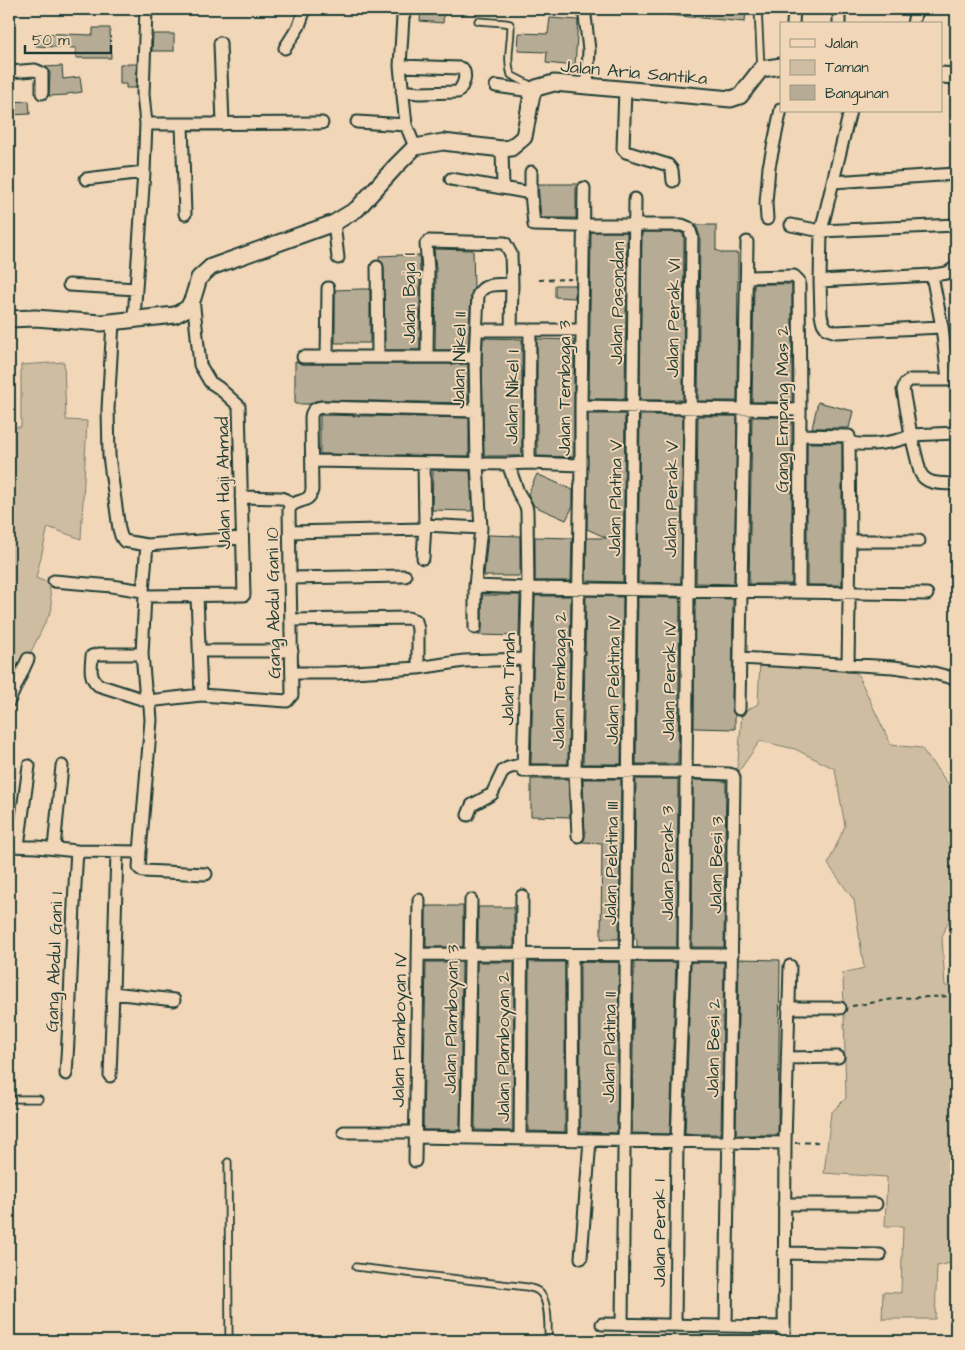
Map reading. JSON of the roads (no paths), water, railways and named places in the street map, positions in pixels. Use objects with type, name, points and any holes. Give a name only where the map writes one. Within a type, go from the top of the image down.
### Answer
[{"type":"street","points":[[134,318],[146,124],[143,94],[146,9]]},
{"type":"street","points":[[285,48],[299,26],[305,9]]},
{"type":"street","points":[[407,9],[404,17],[400,66],[406,125],[416,147]]},
{"type":"street","points":[[793,22],[794,9]]},
{"type":"street","points":[[839,9],[839,22]]},
{"type":"street","points":[[913,22],[916,9]]},
{"type":"street","points":[[585,16],[589,50],[588,86]]},
{"type":"street","points":[[220,43],[223,124]]},
{"type":"street","points":[[400,66],[460,68],[464,72],[463,86],[458,92],[426,93],[402,91]]},
{"type":"street","points":[[761,69],[780,66]]},
{"type":"street","name":"Jalan Aria Santika","points":[[534,91],[554,83],[731,99],[740,96],[761,69]]},
{"type":"street","points":[[9,72],[35,70],[42,73],[42,92]]},
{"type":"street","points":[[942,75],[956,76]]},
{"type":"street","points":[[9,319],[35,318],[101,323],[175,315],[188,308],[199,278],[211,267],[334,223],[357,209],[416,147],[443,142],[502,149],[511,148],[524,137],[534,91],[496,86]]},
{"type":"street","points":[[624,89],[623,149],[626,152],[668,165],[672,170],[673,181]]},
{"type":"street","points":[[766,219],[769,167],[780,112]]},
{"type":"street","points":[[850,112],[821,231],[820,282],[823,323],[827,329],[832,331],[942,327]]},
{"type":"street","points":[[357,122],[406,125]]},
{"type":"street","points":[[146,124],[322,123]]},
{"type":"street","points":[[182,125],[185,214]]},
{"type":"street","points":[[502,149],[503,188]]},
{"type":"street","points":[[86,179],[144,172]]},
{"type":"street","points":[[531,172],[534,224],[575,226],[635,225]]},
{"type":"street","points":[[833,182],[956,174]]},
{"type":"street","points":[[451,178],[531,193]]},
{"type":"street","name":"Jalan Tembaga 3","points":[[578,589],[584,188]]},
{"type":"street","name":"Jalan Pasondan","points":[[633,407],[635,199]]},
{"type":"street","points":[[334,223],[338,258]]},
{"type":"street","name":"Jalan Perak VI","points":[[635,225],[682,225],[689,228],[692,237],[690,408]]},
{"type":"street","points":[[791,225],[821,231],[956,225]]},
{"type":"street","name":"Jalan Baja I","points":[[427,357],[427,242],[505,243],[511,254],[512,284]]},
{"type":"street","points":[[739,709],[747,242]]},
{"type":"street","points":[[820,282],[932,275],[947,273],[956,267]]},
{"type":"street","points":[[377,268],[378,356]]},
{"type":"street","points":[[932,275],[952,380],[910,380],[905,384],[903,390],[911,435],[922,478],[932,482],[956,484]]},
{"type":"street","name":"Gang Empang Mas 2","points":[[747,277],[794,276],[799,281],[799,592]]},
{"type":"street","points":[[510,330],[512,284]]},
{"type":"street","name":"Jalan Nikel II","points":[[475,628],[475,586],[481,528],[477,464],[475,357],[478,295],[485,286],[512,284]]},
{"type":"street","points":[[70,285],[136,289]]},
{"type":"street","points":[[327,356],[328,288]]},
{"type":"street","name":"Jalan Haji Ahmad","points":[[193,298],[200,365],[210,382],[239,406],[244,595],[197,596]]},
{"type":"street","points":[[113,322],[108,409],[109,456],[120,536],[124,541],[147,545],[241,538]]},
{"type":"street","points":[[477,330],[582,330]]},
{"type":"street","name":"Jalan Nikel I","points":[[529,463],[530,330]]},
{"type":"street","points":[[303,356],[475,357]]},
{"type":"street","points":[[580,406],[800,410]]},
{"type":"street","name":"Jalan Platina V","points":[[631,590],[633,407]]},
{"type":"street","points":[[241,498],[281,498],[286,500],[291,506],[311,496],[313,483],[311,417],[312,412],[318,408],[476,411]]},
{"type":"street","name":"Jalan Perak V","points":[[687,590],[690,408]]},
{"type":"street","points":[[849,442],[868,444],[892,441],[911,435],[956,433]]},
{"type":"street","points":[[800,435],[849,436],[848,665]]},
{"type":"street","points":[[312,461],[581,465]]},
{"type":"street","points":[[423,558],[424,463]]},
{"type":"street","name":"Jalan Timah","points":[[508,464],[527,510],[528,588],[523,768]]},
{"type":"street","name":"Gang Abdul Gani 10","points":[[200,696],[287,701],[292,695],[289,510],[291,506]]},
{"type":"street","points":[[290,532],[481,528]]},
{"type":"street","points":[[850,541],[920,541]]},
{"type":"street","points":[[147,545],[142,654],[151,720],[139,868],[143,871],[206,874]]},
{"type":"street","points":[[290,578],[405,576]]},
{"type":"street","points":[[54,580],[112,586],[144,593],[197,596],[200,696],[148,701],[98,686],[94,682],[90,672],[92,656],[99,654],[142,654]]},
{"type":"street","points":[[475,586],[928,594]]},
{"type":"street","name":"Jalan Tembaga 2","points":[[578,589],[575,771],[578,836]]},
{"type":"street","name":"Jalan Pelatina IV","points":[[629,771],[631,590]]},
{"type":"street","name":"Jalan Perak IV","points":[[685,772],[687,590]]},
{"type":"street","points":[[291,620],[413,619],[416,621],[418,629],[418,668]]},
{"type":"street","points":[[200,651],[292,651]]},
{"type":"street","points":[[740,658],[892,667],[956,679]]},
{"type":"street","points":[[9,701],[28,659]]},
{"type":"street","points":[[292,673],[337,673],[418,668],[464,661],[526,659]]},
{"type":"street","points":[[29,766],[13,846],[77,851],[140,852]]},
{"type":"street","points":[[54,848],[62,766]]},
{"type":"street","points":[[468,815],[472,805],[492,794],[503,771],[508,768],[685,772]]},
{"type":"street","name":"Jalan Pelatina III","points":[[627,955],[629,771]]},
{"type":"street","name":"Jalan Besi 3","points":[[685,772],[729,774],[733,776],[735,781],[732,955]]},
{"type":"street","name":"Jalan Perak 3","points":[[677,1141],[684,955],[685,772]]},
{"type":"street","name":"Gang Abdul Gani 1","points":[[66,1074],[77,851]]},
{"type":"street","points":[[110,1076],[117,852]]},
{"type":"street","name":"Jalan Plamboyan 2","points":[[520,1139],[522,896]]},
{"type":"street","name":"Jalan Flamboyan IV","points":[[415,1161],[419,900]]},
{"type":"street","name":"Jalan Plamboyan 3","points":[[467,1138],[470,900]]},
{"type":"street","points":[[418,954],[732,955]]},
{"type":"street","points":[[572,955],[573,1140]]},
{"type":"street","name":"Jalan Platina II","points":[[622,1324],[627,955]]},
{"type":"street","name":"Jalan Besi 2","points":[[726,1326],[732,955]]},
{"type":"street","points":[[784,1341],[784,1204],[790,966]]},
{"type":"street","points":[[113,993],[174,1000]]},
{"type":"street","points":[[788,1008],[840,1008]]},
{"type":"street","points":[[787,1058],[838,1057]]},
{"type":"street","points":[[344,1132],[467,1138],[785,1143]]},
{"type":"street","points":[[581,1258],[590,1140]]},
{"type":"street","name":"Jalan Perak 1","points":[[676,1325],[677,1141]]},
{"type":"street","points":[[784,1204],[876,1204]]},
{"type":"street","points":[[784,1253],[880,1255]]},
{"type":"street","points":[[602,1324],[783,1327]]},
{"type":"lane","points":[[758,9],[761,69]]},
{"type":"lane","points":[[478,21],[510,24],[509,68],[512,75],[534,91]]},
{"type":"lane","points":[[9,1099],[39,1099]]},
{"type":"lane","points":[[228,1162],[229,1341]]},
{"type":"lane","points":[[356,1267],[527,1287],[539,1291],[545,1300],[548,1341]]}]
